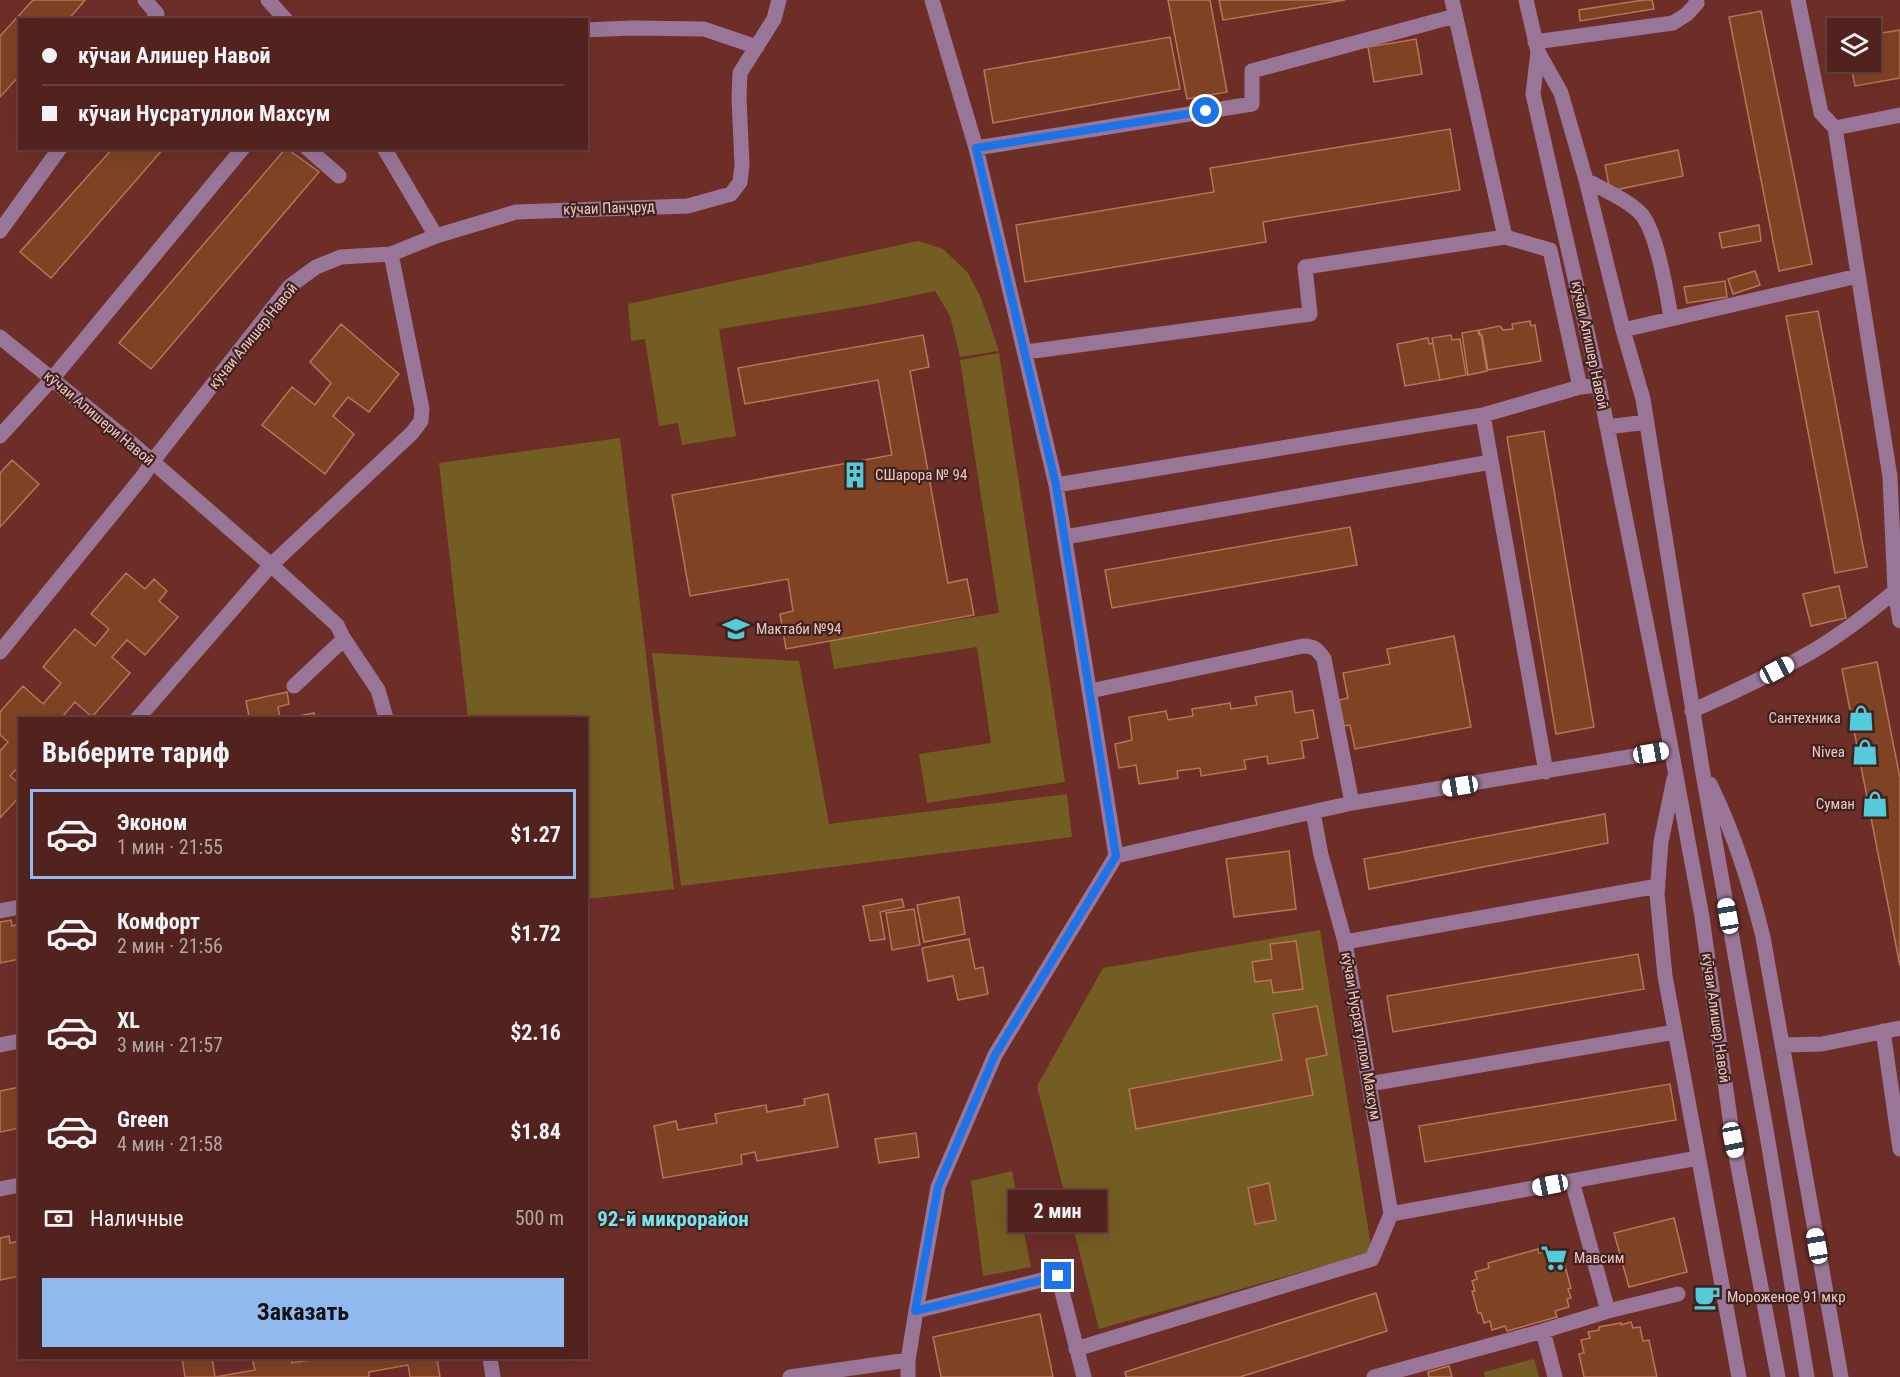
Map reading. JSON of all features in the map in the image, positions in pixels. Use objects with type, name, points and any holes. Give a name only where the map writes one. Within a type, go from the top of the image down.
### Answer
[{"type":"street","points":[[145,0],[158,18]]},
{"type":"street","points":[[268,0],[284,18]]},
{"type":"street","name":"кӯчаи Панҷруд","points":[[436,236],[516,212],[688,206],[731,194],[740,182],[742,165],[740,73],[774,19],[779,0]]},
{"type":"street","points":[[908,1377],[915,1311],[938,1187],[995,1055],[1116,856],[1056,485],[976,148],[932,0]]},
{"type":"street","points":[[1452,0],[1505,237]]},
{"type":"street","points":[[1526,0],[1536,47],[1673,23],[1687,14],[1697,3],[1696,0]]},
{"type":"street","points":[[1798,0],[1821,113],[1835,128],[1858,276],[1895,476],[1897,590],[1900,621]]},
{"type":"street","points":[[976,148],[1252,104],[1252,71],[1455,16]]},
{"type":"street","points":[[588,30],[704,29],[757,47]]},
{"type":"street","name":"кӯчаи Алишер Навоӣ","points":[[1536,47],[1561,93],[1643,399],[1692,711],[1807,1377]]},
{"type":"street","name":"кӯчаи Алишер Навоӣ","points":[[1536,47],[1533,94],[1599,385],[1676,773],[1702,917],[1733,1140],[1778,1377]]},
{"type":"street","points":[[1835,128],[1900,116]]},
{"type":"street","points":[[0,231],[59,150]]},
{"type":"street","points":[[0,436],[52,379],[241,150]]},
{"type":"street","points":[[309,150],[339,176]]},
{"type":"street","points":[[385,150],[436,236]]},
{"type":"street","points":[[1586,180],[1632,207],[1645,220],[1664,279],[1671,318]]},
{"type":"street","name":"кӯчаи Алишер Навоӣ","points":[[0,652],[143,476],[290,286],[316,267],[341,257],[391,254],[436,236]]},
{"type":"street","name":"кӯчаи Алишер Навоӣ","points":[[1026,352],[1310,314],[1305,267],[1505,237],[1550,250],[1580,387]]},
{"type":"street","points":[[139,717],[271,565],[421,422],[422,410],[391,254]]},
{"type":"street","points":[[1623,330],[1858,276]]},
{"type":"street","name":"кӯчаи Алишери Навоӣ","points":[[0,337],[130,442],[271,565]]},
{"type":"street","points":[[1056,485],[1483,415],[1580,387],[1599,385]]},
{"type":"street","points":[[1483,415],[1546,772]]},
{"type":"street","points":[[1607,427],[1647,422]]},
{"type":"street","points":[[1065,537],[1491,462]]},
{"type":"street","points":[[271,565],[337,625],[378,690],[386,717]]},
{"type":"street","points":[[1692,711],[1759,680],[1813,651],[1897,590]]},
{"type":"street","points":[[294,686],[344,639]]},
{"type":"street","points":[[1090,692],[1303,646],[1312,646],[1319,650],[1324,659],[1352,803]]},
{"type":"street","points":[[1116,856],[1352,803],[1671,750]]},
{"type":"street","points":[[1702,768],[1729,824],[1752,893],[1763,937],[1841,1377]]},
{"type":"street","points":[[1676,773],[1661,842],[1657,894],[1665,976],[1739,1377]]},
{"type":"street","name":"кӯчаи Нусратуллои Махсум","points":[[1313,812],[1321,855],[1345,942],[1391,1214]]},
{"type":"street","points":[[1345,942],[1658,886]]},
{"type":"street","points":[[0,911],[18,907]]},
{"type":"street","points":[[1782,1045],[1822,1044],[1900,1028]]},
{"type":"street","points":[[1882,1031],[1900,1149]]},
{"type":"street","points":[[1369,1084],[1675,1032]]},
{"type":"street","points":[[0,1045],[18,1041]]},
{"type":"street","points":[[1076,1349],[1372,1259],[1391,1214],[1698,1158]]},
{"type":"street","points":[[1572,1181],[1608,1311]]},
{"type":"street","points":[[0,1189],[18,1185]]},
{"type":"street","points":[[915,1311],[1058,1276],[1084,1377]]},
{"type":"street","points":[[1374,1377],[1608,1311],[1678,1294]]},
{"type":"street","points":[[1543,1331],[1555,1377]]},
{"type":"street","points":[[490,1359],[493,1377]]},
{"type":"street","points":[[790,1377],[908,1360]]},
{"type":"shaded area","points":[[918,241],[943,249],[968,273],[981,298],[999,351],[960,357],[950,316],[935,291],[869,305],[719,329],[736,436],[682,445],[678,423],[659,426],[645,339],[631,341],[628,304]]},
{"type":"shaded area","points":[[999,353],[1065,782],[927,803],[919,754],[991,743],[977,647],[834,669],[829,640],[999,613],[960,360]]},
{"type":"shaded area","points":[[620,438],[674,889],[588,899],[588,717],[468,717],[439,463]]},
{"type":"shaded area","points":[[652,653],[799,661],[829,824],[1067,794],[1072,837],[681,886]]},
{"type":"shaded area","points":[[1320,930],[1372,1252],[1099,1329],[1037,1086],[1103,968]]},
{"type":"shaded area","points":[[1012,1171],[1031,1267],[983,1276],[971,1181]]},
{"type":"shaded area","points":[[1534,1359],[1539,1377],[1485,1377],[1484,1372]]},
{"type":"building","points":[[33,0],[85,0],[70,18],[18,18],[18,77],[0,97],[0,36]]},
{"type":"building","points":[[1168,0],[1210,0],[1227,92],[1187,99]]},
{"type":"building","points":[[1219,0],[1345,0],[1223,20]]},
{"type":"building","points":[[1652,0],[1654,9],[1580,21],[1579,10]]},
{"type":"building","points":[[1761,11],[1812,264],[1779,271],[1729,17]]},
{"type":"building","points":[[1900,30],[1900,78],[1855,86],[1852,72],[1881,72],[1881,33]]},
{"type":"building","points":[[1170,37],[1180,89],[993,123],[984,70]]},
{"type":"building","points":[[1416,39],[1422,74],[1374,82],[1368,47]]},
{"type":"building","points":[[1450,129],[1460,190],[1263,222],[1266,242],[1025,282],[1016,225],[1214,192],[1210,168]]},
{"type":"building","points":[[111,150],[162,150],[51,278],[20,252]]},
{"type":"building","points":[[284,150],[289,150],[319,172],[151,369],[119,343]]},
{"type":"building","points":[[1678,150],[1683,176],[1610,191],[1605,165]]},
{"type":"building","points":[[1759,225],[1761,241],[1722,248],[1719,233]]},
{"type":"building","points":[[1755,271],[1760,285],[1733,294],[1728,279]]},
{"type":"building","points":[[1725,281],[1727,297],[1687,303],[1684,287]]},
{"type":"building","points":[[1818,311],[1867,567],[1835,573],[1786,316]]},
{"type":"building","points":[[1530,321],[1531,326],[1535,325],[1541,361],[1488,370],[1482,335],[1479,330],[1500,326],[1503,330],[1513,329],[1512,324]]},
{"type":"building","points":[[341,324],[399,374],[369,412],[348,397],[333,416],[354,434],[325,474],[262,425],[292,387],[315,405],[331,383],[310,362]]},
{"type":"building","points":[[1478,330],[1481,335],[1487,371],[1468,375],[1462,333]]},
{"type":"building","name":"СШарора № 94","points":[[923,335],[929,367],[910,371],[948,583],[967,579],[974,615],[786,649],[780,614],[793,611],[788,579],[690,596],[672,495],[892,455],[878,380],[745,404],[738,368]]},
{"type":"building","points":[[1451,335],[1452,340],[1460,339],[1466,375],[1440,380],[1432,338]]},
{"type":"building","points":[[1428,338],[1429,344],[1433,343],[1440,380],[1405,386],[1397,344]]},
{"type":"building","points":[[1544,431],[1594,727],[1556,734],[1507,437]]},
{"type":"building","points":[[12,460],[39,484],[0,527],[0,473]]},
{"type":"building","points":[[1350,527],[1357,565],[1112,608],[1105,570]]},
{"type":"building","points":[[126,573],[145,589],[154,579],[167,591],[159,601],[178,617],[145,655],[127,640],[112,657],[130,673],[92,717],[75,702],[62,717],[18,717],[18,767],[10,776],[18,782],[18,798],[0,818],[0,751],[8,742],[0,735],[0,712],[23,686],[43,704],[61,683],[43,667],[75,629],[95,646],[109,629],[91,614]]},
{"type":"building","points":[[1839,586],[1846,618],[1811,626],[1803,594]]},
{"type":"building","points":[[1454,636],[1471,727],[1355,749],[1350,725],[1344,726],[1339,700],[1348,698],[1343,673],[1390,664],[1387,649]]},
{"type":"building","points":[[1877,662],[1900,778],[1900,966],[1842,669]]},
{"type":"building","points":[[1292,691],[1295,713],[1313,710],[1318,738],[1301,741],[1304,758],[1268,764],[1267,756],[1244,760],[1246,769],[1201,776],[1200,768],[1177,771],[1178,778],[1139,784],[1136,765],[1119,768],[1115,744],[1132,740],[1129,717],[1166,711],[1168,720],[1193,716],[1192,709],[1230,703],[1231,709],[1257,705],[1255,697]]},
{"type":"building","points":[[287,692],[289,704],[278,707],[280,717],[244,717],[249,716],[246,701]]},
{"type":"building","points":[[314,713],[315,717],[293,717]]},
{"type":"building","points":[[1605,814],[1608,843],[1369,889],[1364,859]]},
{"type":"building","points":[[1289,851],[1296,909],[1234,917],[1226,859]]},
{"type":"building","points":[[959,897],[965,934],[924,942],[917,905]]},
{"type":"building","points":[[902,899],[904,907],[880,912],[885,939],[870,941],[863,906]]},
{"type":"building","points":[[914,909],[920,945],[892,950],[886,913]]},
{"type":"building","points":[[11,920],[12,926],[18,924],[18,959],[0,963],[0,922]]},
{"type":"building","points":[[969,939],[975,969],[983,967],[988,994],[958,1000],[953,976],[928,981],[922,948]]},
{"type":"building","points":[[1296,941],[1303,989],[1273,993],[1271,980],[1255,982],[1252,962],[1272,959],[1270,944]]},
{"type":"building","points":[[1638,954],[1644,989],[1393,1032],[1387,996]]},
{"type":"building","points":[[1317,1006],[1327,1055],[1306,1059],[1313,1095],[1136,1129],[1129,1089],[1282,1060],[1273,1014]]},
{"type":"building","points":[[1670,1084],[1676,1120],[1425,1162],[1419,1126]]},
{"type":"building","points":[[18,1087],[18,1128],[0,1132],[0,1091]]},
{"type":"building","points":[[828,1094],[838,1147],[757,1161],[755,1152],[741,1155],[742,1164],[663,1178],[654,1126],[676,1121],[678,1130],[717,1123],[715,1114],[766,1105],[767,1112],[805,1105],[804,1099]]},
{"type":"building","points":[[916,1133],[919,1157],[879,1163],[875,1139]]},
{"type":"building","points":[[1269,1183],[1276,1220],[1255,1224],[1248,1188]]},
{"type":"building","points":[[1674,1218],[1687,1272],[1629,1287],[1614,1233]]},
{"type":"building","points":[[9,1236],[10,1243],[18,1241],[18,1276],[0,1280],[0,1238]]},
{"type":"building","points":[[1538,1249],[1539,1253],[1552,1249],[1554,1257],[1559,1256],[1562,1267],[1565,1266],[1571,1288],[1568,1289],[1571,1298],[1567,1299],[1569,1307],[1555,1311],[1557,1317],[1507,1331],[1505,1326],[1492,1330],[1490,1321],[1484,1323],[1481,1313],[1478,1313],[1472,1291],[1475,1291],[1472,1281],[1477,1279],[1475,1272],[1489,1268],[1488,1263]]},
{"type":"building","points":[[1376,1293],[1387,1331],[1240,1377],[1126,1377],[1125,1372]]},
{"type":"building","points":[[1040,1314],[1053,1377],[941,1377],[933,1337]]},
{"type":"building","points":[[1631,1322],[1633,1328],[1640,1327],[1643,1341],[1649,1340],[1657,1377],[1584,1377],[1579,1354],[1584,1353],[1581,1340],[1590,1338],[1588,1332],[1599,1330],[1599,1327]]},
{"type":"building","points":[[182,1359],[212,1359],[215,1377],[185,1377]]},
{"type":"building","points":[[252,1359],[291,1359],[292,1363],[316,1359],[437,1359],[440,1377],[410,1377],[408,1365],[369,1372],[369,1377],[215,1377],[255,1370]]},
{"type":"building","points":[[1449,1366],[1452,1377],[1429,1377],[1428,1372]]},
{"type":"place","name":"СШарора № 94","points":[[855,475]]},
{"type":"place","name":"Мактаби №94","points":[[736,629]]},
{"type":"place","name":"Сантехника","points":[[1861,718]]},
{"type":"place","name":"Nivea","points":[[1865,752]]},
{"type":"place","name":"Суман","points":[[1875,804]]},
{"type":"place","name":"Мавсим","points":[[1554,1258]]},
{"type":"place","name":"Мороженое 91 мкр","points":[[1707,1297]]},
{"type":"district","name":"92-й микрорайон","points":[[673,1219]]},
{"type":"route","points":[[1058,1276],[915,1311],[938,1187],[995,1055],[1116,856],[1056,485],[976,148],[1206,111]]}]
